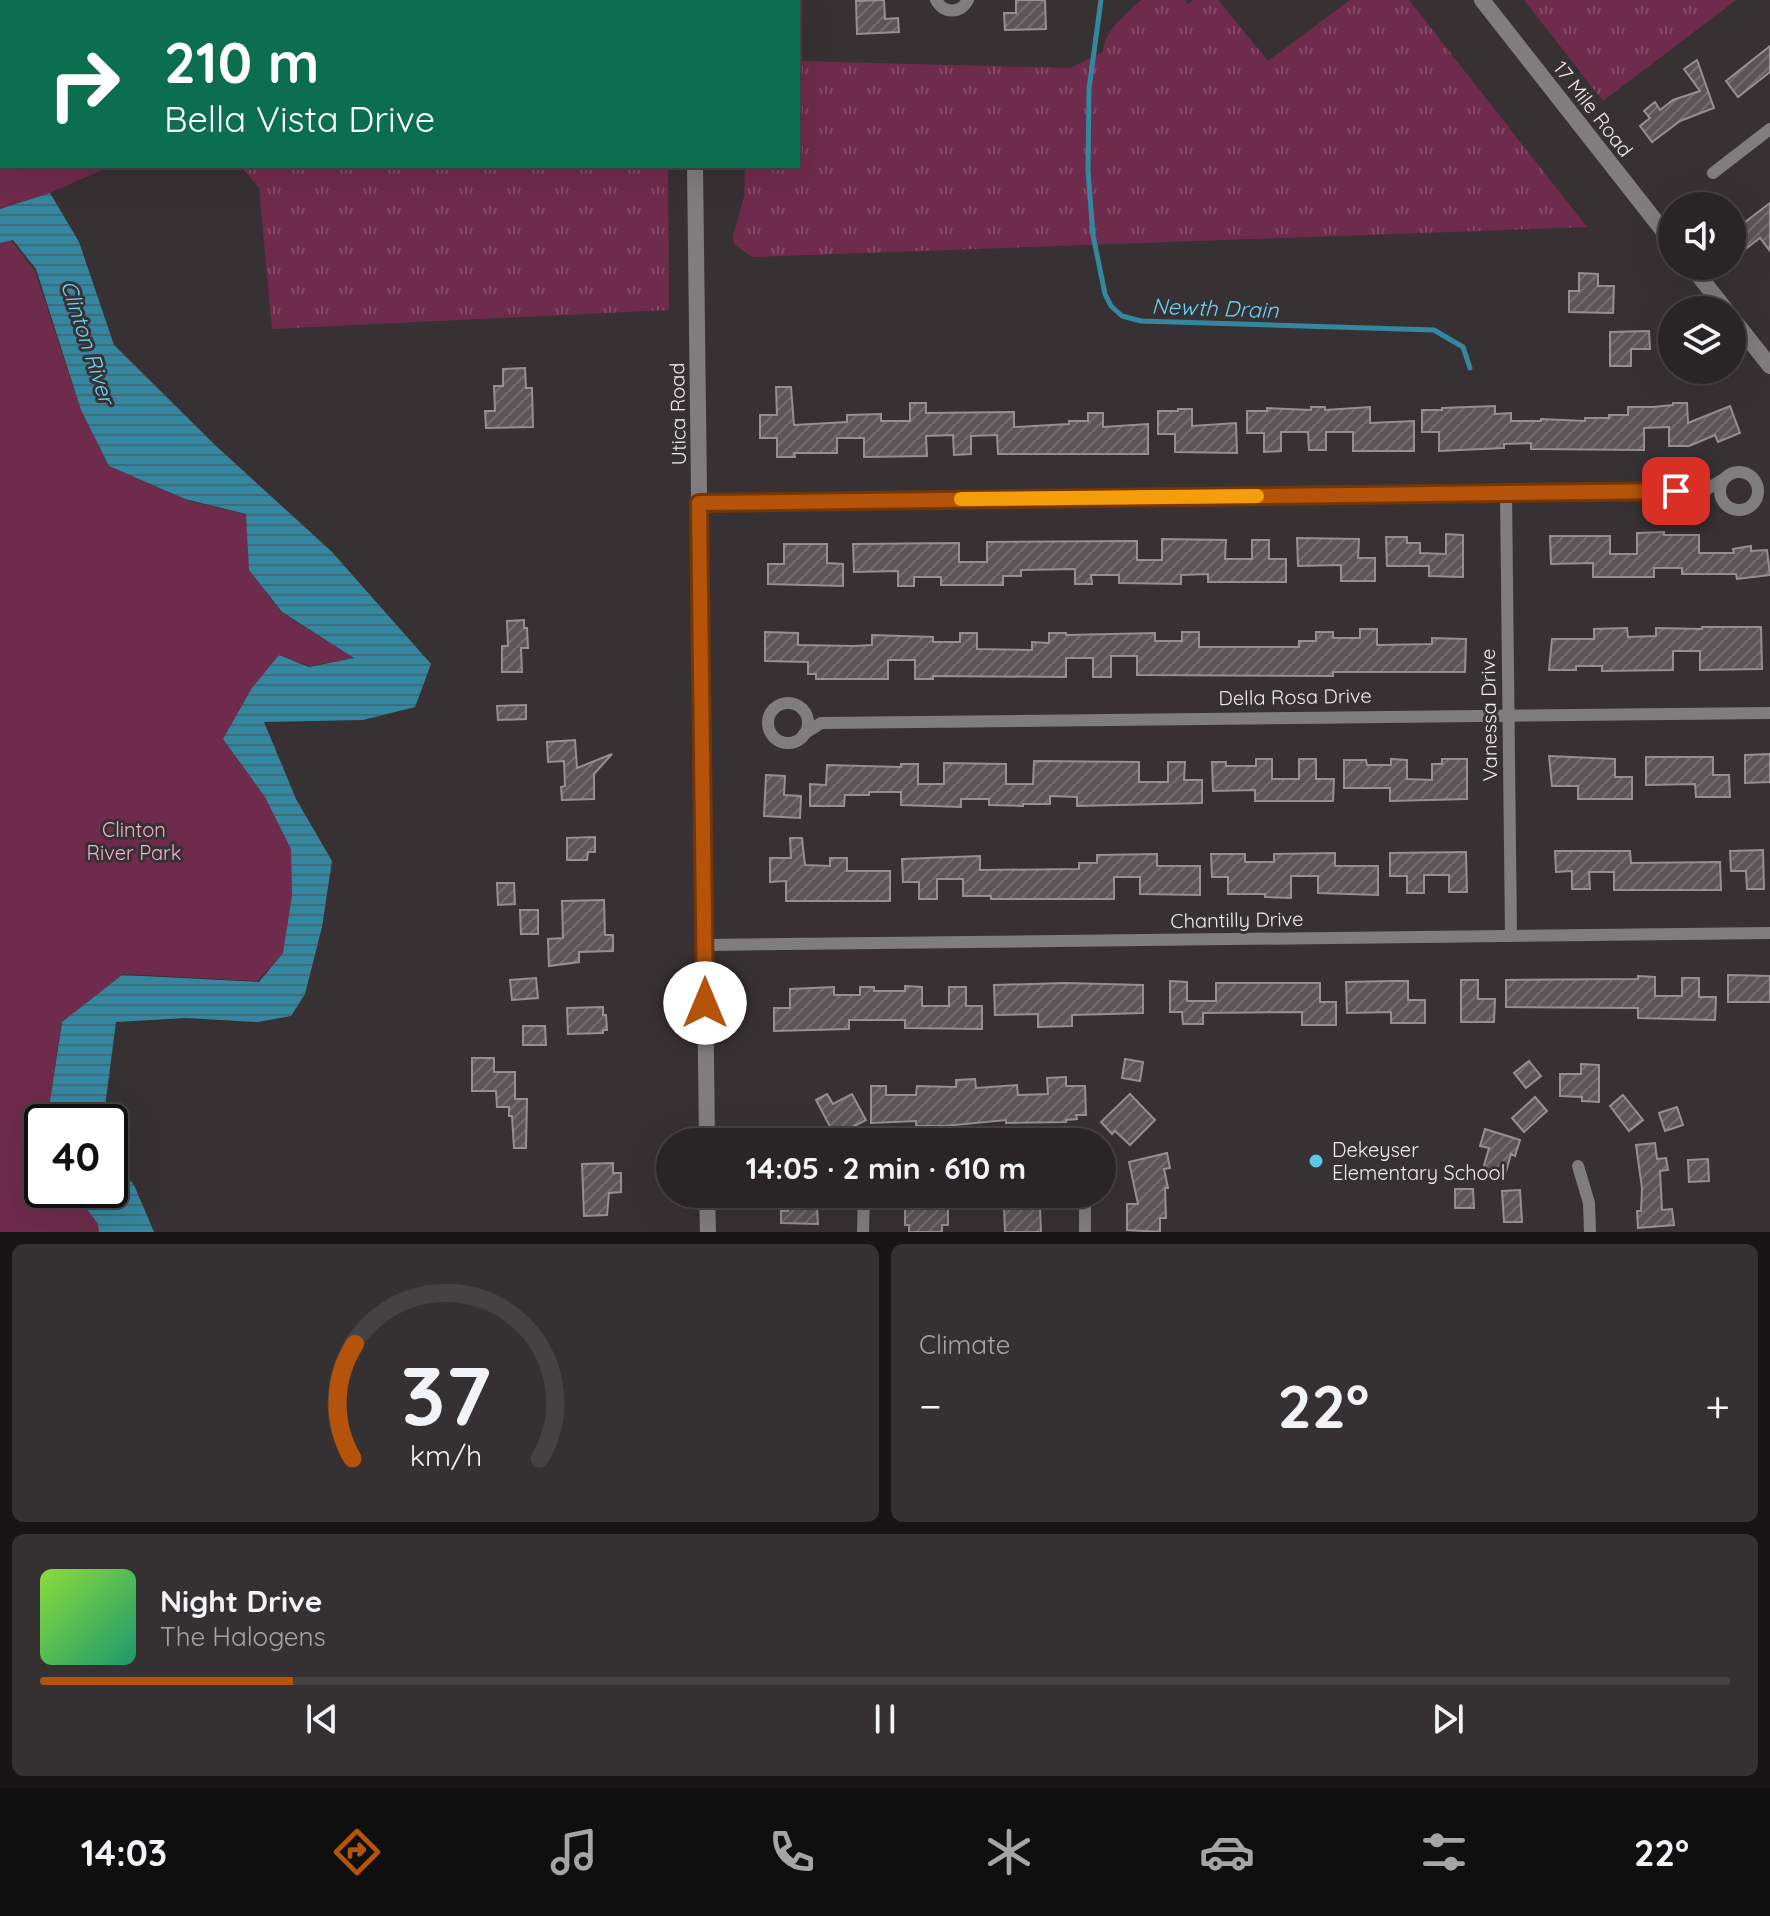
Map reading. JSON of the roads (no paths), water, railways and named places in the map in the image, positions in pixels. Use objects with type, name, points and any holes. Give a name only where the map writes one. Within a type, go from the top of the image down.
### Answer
[{"type":"street","points":[[936,0],[939,6],[950,11],[962,8],[968,0]]},
{"type":"street","name":"17 Mile Road","points":[[1482,0],[1658,224]]},
{"type":"street","points":[[1713,173],[1770,129]]},
{"type":"street","name":"Utica Road","points":[[695,168],[707,1128]]},
{"type":"street","points":[[1702,280],[1715,296]]},
{"type":"street","points":[[1746,336],[1770,366]]},
{"type":"street","points":[[699,503],[1704,491],[1734,472],[1746,473],[1755,481],[1758,493],[1752,505],[1734,510],[1704,491]]},
{"type":"street","points":[[1723,502],[1720,491],[1724,479]]},
{"type":"street","name":"Vanessa Drive","points":[[1506,493],[1511,936]]},
{"type":"street","points":[[785,703],[797,706],[821,723],[793,742],[781,741],[771,733],[768,721],[773,709],[785,703]]},
{"type":"street","points":[[803,710],[807,722],[804,734]]},
{"type":"street","name":"Della Rosa Drive","points":[[821,723],[1770,713]]},
{"type":"street","name":"Chantilly Drive","points":[[705,945],[1770,933]]},
{"type":"street","points":[[1578,1166],[1589,1203],[1590,1232]]},
{"type":"street","points":[[707,1208],[708,1232]]},
{"type":"street","points":[[863,1232],[864,1208]]},
{"type":"street","points":[[1085,1208],[1085,1232]]},
{"type":"water","name":"Clinton River","points":[[50,193],[79,242],[114,345],[215,445],[332,552],[431,664],[415,707],[363,720],[264,722],[296,799],[332,861],[322,927],[305,994],[291,1016],[258,1022],[186,1018],[116,1022],[105,1104],[50,1104],[62,1022],[122,975],[259,982],[283,953],[292,895],[291,849],[265,797],[223,739],[252,688],[279,655],[309,667],[354,658],[282,612],[249,570],[246,514],[185,499],[109,466],[81,410],[36,269],[13,240],[0,243],[0,209]]},
{"type":"water","points":[[128,1178],[154,1232],[99,1232],[98,1224],[86,1208],[128,1208]]},
{"type":"waterway","name":"Newth Drain","points":[[1101,0],[1089,89],[1088,171],[1093,235],[1105,294],[1111,306],[1122,316],[1141,321],[1434,330],[1463,347],[1470,368]]},
{"type":"place","name":"Dekeyser Elementary School","points":[[1316,1161]]},
{"type":"park label","name":"Clinton River Park","points":[[134,842]]}]
